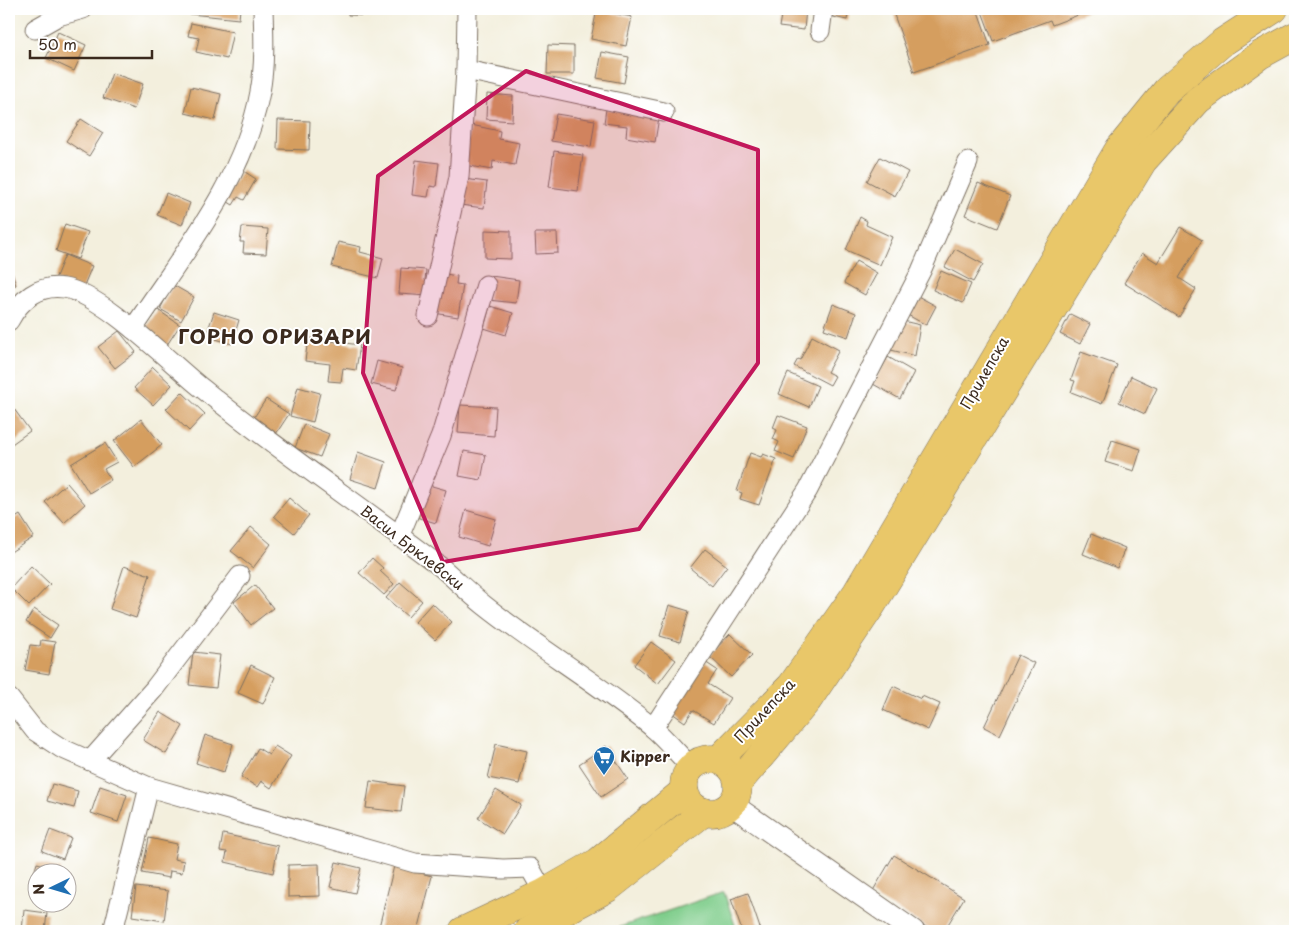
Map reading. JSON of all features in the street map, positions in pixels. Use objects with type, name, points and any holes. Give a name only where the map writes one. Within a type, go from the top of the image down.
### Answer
[{"type":"main road","name":"Прилепска","points":[[719,760],[791,686],[857,592],[1119,149],[1167,90],[1223,42],[1274,9]]},
{"type":"main road","name":"Прилепска","points":[[735,793],[808,700],[872,606],[1143,161],[1198,100],[1260,54],[1295,36]]},
{"type":"main road","points":[[463,931],[544,893],[598,862],[688,779],[704,759],[719,760],[732,768],[735,793],[719,812],[704,812],[691,804],[688,779]]},
{"type":"main road","points":[[528,931],[608,888],[704,812]]},
{"type":"street","points":[[36,29],[58,16],[83,9]]},
{"type":"street","points":[[133,330],[234,172],[251,129],[260,92],[264,52],[263,9]]},
{"type":"street","points":[[428,316],[459,177],[466,70],[467,9]]},
{"type":"street","points":[[820,31],[823,9]]},
{"type":"street","points":[[466,70],[664,112]]},
{"type":"street","points":[[653,728],[808,490],[921,271],[968,162]]},
{"type":"street","points":[[399,537],[442,436],[486,285]]},
{"type":"street","name":"Васил Брклевски","points":[[9,321],[14,311],[30,295],[47,288],[64,288],[85,296],[133,330],[202,389],[442,569],[484,605],[653,728],[688,779]]},
{"type":"street","points":[[90,761],[154,689],[240,576]]},
{"type":"street","points":[[9,698],[35,731],[61,748],[149,787],[415,863],[503,869],[530,868],[544,893]]},
{"type":"street","points":[[113,931],[149,787]]},
{"type":"street","points":[[735,793],[912,931]]},
{"type":"highlighted area","points":[[526,71],[758,150],[758,363],[639,529],[443,562],[363,373],[378,176]]},
{"type":"green space","points":[[724,892],[737,931],[608,931]]},
{"type":"building","points":[[191,9],[240,9],[239,19],[190,14]]},
{"type":"building","points":[[348,9],[379,9],[379,16],[348,15]]},
{"type":"building","points":[[597,9],[607,9],[607,12],[632,17],[626,46],[591,39]]},
{"type":"building","points":[[782,9],[806,9],[804,30],[779,27]]},
{"type":"building","points":[[825,9],[849,9],[847,20],[824,15]]},
{"type":"building","points":[[892,9],[977,9],[990,45],[914,72]]},
{"type":"building","points":[[981,9],[1094,9],[1052,25],[1050,20],[993,41]]},
{"type":"building","points":[[191,23],[233,32],[227,59],[196,52],[199,38],[188,36]]},
{"type":"building","points":[[58,32],[86,45],[74,71],[46,58]]},
{"type":"building","points":[[548,45],[574,46],[574,74],[547,74]]},
{"type":"building","points":[[602,52],[629,57],[624,83],[597,78]]},
{"type":"building","points":[[112,73],[143,84],[134,109],[103,98]]},
{"type":"building","points":[[191,87],[221,94],[215,120],[185,113]]},
{"type":"building","points":[[487,94],[513,96],[512,121],[486,119]]},
{"type":"building","points":[[606,109],[659,117],[655,142],[626,137],[627,126],[604,123]]},
{"type":"building","points":[[556,114],[595,120],[591,147],[551,141]]},
{"type":"building","points":[[81,119],[103,133],[89,156],[66,141]]},
{"type":"building","points":[[278,120],[310,121],[309,150],[277,149]]},
{"type":"building","points":[[471,125],[500,131],[499,139],[519,143],[515,165],[493,161],[492,170],[464,165]]},
{"type":"building","points":[[554,151],[583,155],[578,191],[549,187]]},
{"type":"building","points":[[880,157],[908,172],[895,196],[867,181]]},
{"type":"building","points":[[416,160],[439,163],[436,187],[430,186],[428,197],[412,195]]},
{"type":"building","points":[[242,170],[256,179],[244,200],[238,197],[233,205],[225,200]]},
{"type":"building","points":[[464,179],[487,182],[484,208],[460,205]]},
{"type":"building","points":[[978,183],[1010,196],[997,228],[965,215]]},
{"type":"building","points":[[166,193],[190,203],[182,225],[157,215]]},
{"type":"building","points":[[860,217],[867,221],[866,225],[892,237],[880,265],[846,250]]},
{"type":"building","points":[[65,224],[88,232],[78,259],[56,251]]},
{"type":"building","points":[[242,227],[268,229],[266,254],[243,253],[244,242],[240,242]]},
{"type":"building","points":[[1180,227],[1202,240],[1179,278],[1196,289],[1179,317],[1124,283],[1142,253],[1158,263]]},
{"type":"building","points":[[485,230],[511,231],[511,259],[485,258]]},
{"type":"building","points":[[535,233],[557,233],[558,253],[536,254]]},
{"type":"building","points":[[338,242],[361,247],[360,252],[383,258],[378,278],[332,267]]},
{"type":"building","points":[[955,249],[983,264],[973,282],[945,267]]},
{"type":"building","points":[[65,255],[92,266],[82,290],[55,279]]},
{"type":"building","points":[[856,261],[877,273],[865,295],[844,283]]},
{"type":"building","points":[[9,262],[16,285],[9,287]]},
{"type":"building","points":[[401,268],[426,270],[425,280],[429,280],[428,296],[399,294]]},
{"type":"building","points":[[941,271],[971,284],[963,303],[933,290]]},
{"type":"building","points":[[440,273],[457,276],[456,284],[463,285],[458,317],[434,313]]},
{"type":"building","points":[[491,276],[519,280],[516,303],[488,300]]},
{"type":"building","points":[[173,285],[194,297],[181,321],[160,309]]},
{"type":"building","points":[[914,294],[936,306],[926,325],[904,313]]},
{"type":"building","points":[[833,304],[856,313],[848,337],[824,329]]},
{"type":"building","points":[[490,306],[513,313],[506,335],[484,328]]},
{"type":"building","points":[[158,310],[180,325],[165,348],[142,333]]},
{"type":"building","points":[[214,312],[239,320],[232,344],[206,336]]},
{"type":"building","points":[[1070,314],[1090,324],[1080,344],[1060,334]]},
{"type":"building","points":[[899,320],[920,325],[915,356],[891,350]]},
{"type":"building","points":[[119,331],[136,352],[115,368],[98,347]]},
{"type":"building","points":[[812,336],[839,350],[827,372],[835,376],[830,385],[794,366],[798,359],[800,360]]},
{"type":"building","points":[[308,338],[360,345],[356,370],[343,368],[341,382],[328,381],[330,364],[305,361]]},
{"type":"building","points":[[1081,352],[1117,365],[1102,404],[1071,392],[1075,381],[1071,380]]},
{"type":"building","points":[[888,357],[914,372],[900,399],[873,384]]},
{"type":"building","points":[[377,361],[402,368],[396,390],[371,384]]},
{"type":"building","points":[[153,367],[172,385],[153,405],[134,388]]},
{"type":"building","points":[[788,373],[818,386],[809,407],[779,394]]},
{"type":"building","points":[[1131,376],[1157,388],[1145,414],[1119,402]]},
{"type":"building","points":[[298,387],[320,393],[313,422],[290,416]]},
{"type":"building","points":[[182,392],[205,414],[189,431],[166,409]]},
{"type":"building","points":[[266,399],[289,414],[274,437],[251,422]]},
{"type":"building","points":[[460,405],[496,407],[494,436],[458,433]]},
{"type":"building","points":[[14,409],[30,431],[9,446],[9,413]]},
{"type":"building","points":[[778,415],[807,426],[794,459],[775,451],[779,442],[773,439],[777,430],[773,428]]},
{"type":"building","points":[[141,419],[162,445],[134,467],[114,441]]},
{"type":"building","points":[[304,424],[329,434],[320,457],[295,448]]},
{"type":"building","points":[[1112,440],[1141,449],[1134,471],[1105,462]]},
{"type":"building","points":[[105,443],[117,462],[104,469],[111,480],[89,493],[71,464]]},
{"type":"building","points":[[464,451],[486,455],[481,480],[459,476]]},
{"type":"building","points":[[358,452],[386,462],[378,488],[350,479]]},
{"type":"building","points":[[750,453],[761,457],[763,454],[776,459],[759,505],[740,499],[742,493],[737,491]]},
{"type":"building","points":[[67,483],[85,504],[64,523],[45,502]]},
{"type":"building","points":[[425,484],[446,490],[436,523],[416,517]]},
{"type":"building","points":[[289,498],[309,515],[294,533],[274,516]]},
{"type":"building","points":[[466,510],[496,519],[488,546],[459,537]]},
{"type":"building","points":[[20,515],[34,537],[9,553],[9,522]]},
{"type":"building","points":[[251,527],[271,544],[253,568],[231,551]]},
{"type":"building","points":[[1091,534],[1125,548],[1117,568],[1083,554]]},
{"type":"building","points":[[705,549],[727,566],[712,586],[690,568]]},
{"type":"building","points":[[372,558],[383,568],[380,571],[394,584],[384,595],[359,573]]},
{"type":"building","points":[[31,566],[50,584],[29,606],[11,588]]},
{"type":"building","points":[[124,566],[150,575],[136,618],[110,609]]},
{"type":"building","points":[[400,582],[422,601],[408,617],[386,598]]},
{"type":"building","points":[[255,585],[273,608],[251,625],[234,602]]},
{"type":"building","points":[[432,603],[452,622],[435,640],[415,622]]},
{"type":"building","points":[[669,605],[689,611],[680,642],[660,636]]},
{"type":"building","points":[[34,609],[58,625],[50,638],[26,622]]},
{"type":"building","points":[[730,634],[752,655],[731,677],[709,656]]},
{"type":"building","points":[[41,640],[55,642],[49,674],[25,670],[30,645],[40,646]]},
{"type":"building","points":[[651,642],[676,660],[658,684],[634,665]]},
{"type":"building","points":[[193,652],[220,655],[216,688],[189,685]]},
{"type":"building","points":[[1018,655],[1034,663],[1000,735],[984,727]]},
{"type":"building","points":[[705,662],[717,670],[708,684],[730,698],[714,723],[693,710],[685,722],[672,713]]},
{"type":"building","points":[[251,665],[275,677],[263,704],[238,693]]},
{"type":"building","points":[[893,686],[921,699],[922,696],[940,704],[928,730],[883,710]]},
{"type":"building","points":[[160,712],[183,726],[166,754],[143,740]]},
{"type":"building","points":[[205,735],[233,744],[224,772],[196,763]]},
{"type":"building","points":[[496,744],[527,751],[519,784],[488,778]]},
{"type":"building","points":[[275,746],[291,756],[271,788],[261,781],[257,787],[241,777],[258,748],[269,755]]},
{"type":"building","points":[[606,746],[628,779],[601,797],[579,764]]},
{"type":"building","points":[[370,781],[404,786],[401,812],[366,808]]},
{"type":"building","points":[[52,784],[78,791],[74,808],[47,801]]},
{"type":"building","points":[[100,786],[127,795],[118,822],[91,813]]},
{"type":"building","points":[[496,790],[521,805],[503,834],[478,818]]},
{"type":"building","points":[[50,830],[71,838],[63,859],[42,851]]},
{"type":"building","points":[[223,834],[278,846],[273,873],[225,862],[227,852],[220,851]]},
{"type":"building","points":[[149,838],[177,844],[174,859],[184,861],[182,873],[170,871],[169,878],[142,873]]},
{"type":"building","points":[[894,855],[964,898],[944,931],[933,931],[871,894]]},
{"type":"building","points":[[336,862],[361,868],[355,893],[330,887]]},
{"type":"building","points":[[319,864],[320,896],[288,897],[288,865]]},
{"type":"building","points":[[394,866],[432,876],[418,931],[378,931]]},
{"type":"building","points":[[136,887],[168,891],[164,921],[132,916]]},
{"type":"building","points":[[748,893],[761,931],[742,931],[731,899]]},
{"type":"building","points":[[24,910],[47,913],[45,931],[22,931]]},
{"type":"place","name":"Kipper","points":[[604,776]]},
{"type":"district","name":"ГОРНО ОРИЗАРИ","points":[[275,337]]}]
